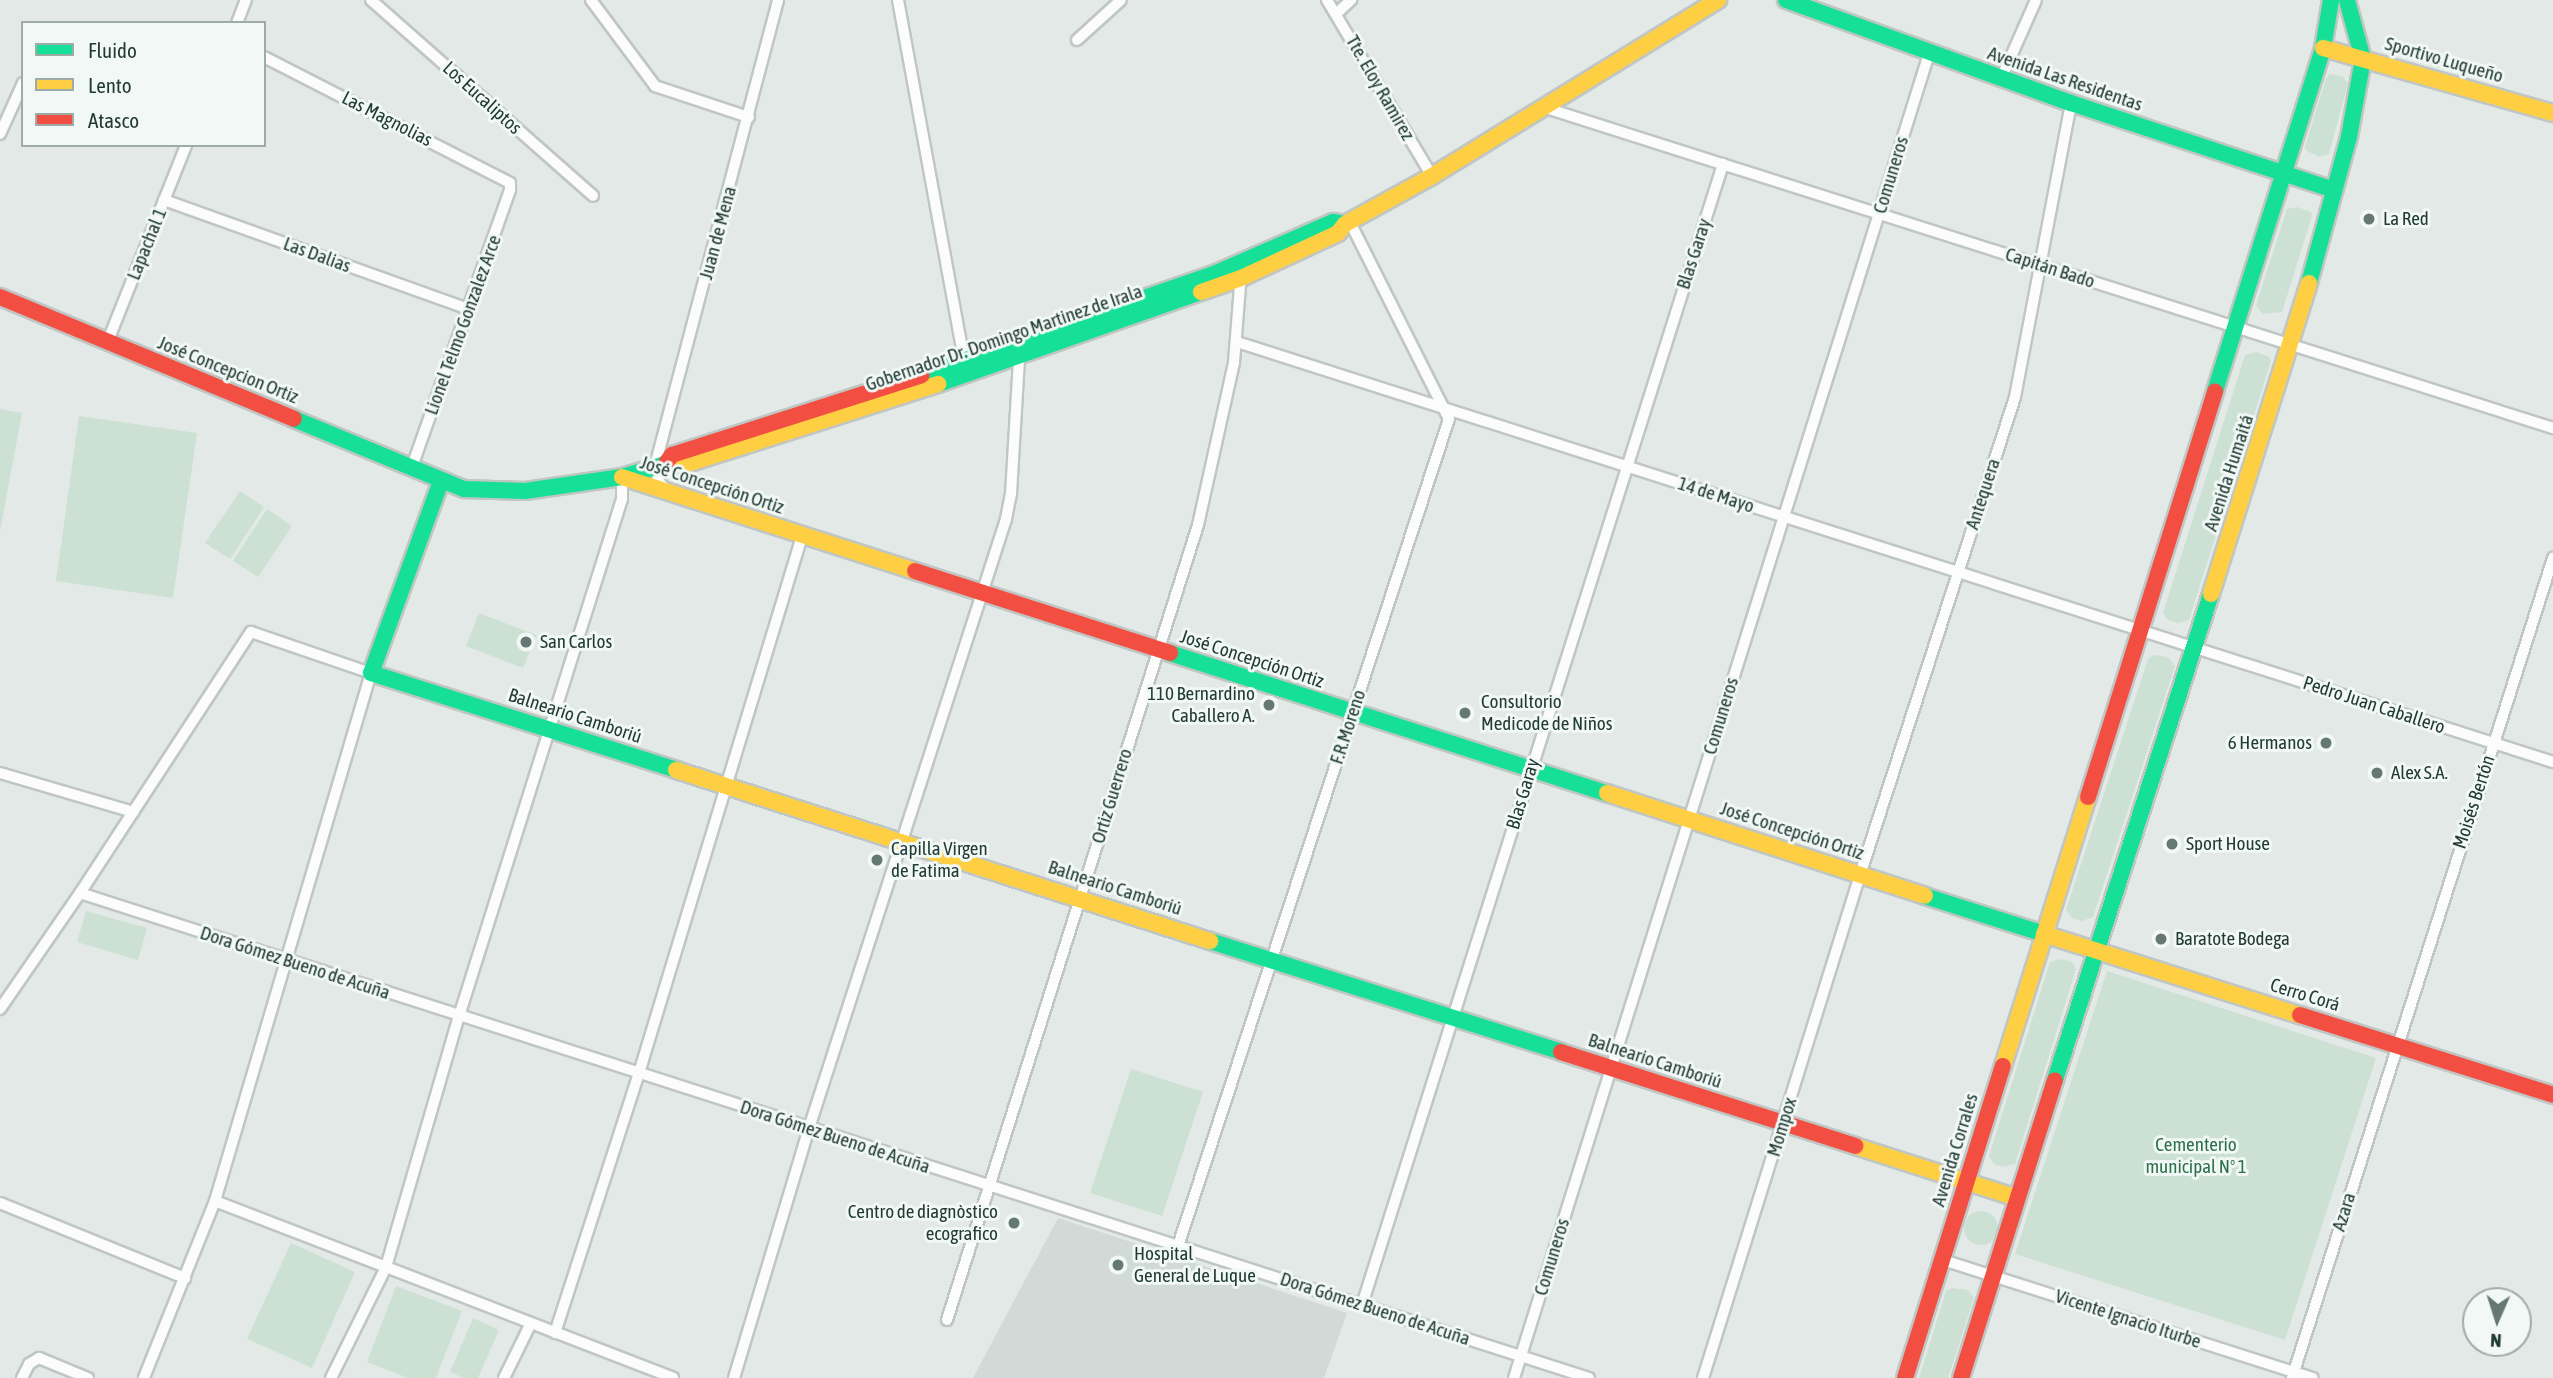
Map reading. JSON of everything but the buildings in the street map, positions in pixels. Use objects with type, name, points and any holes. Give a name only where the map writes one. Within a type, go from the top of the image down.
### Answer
[{"type":"street","points":[[238,21],[246,0]]},
{"type":"street","name":"Los Eucaliptos","points":[[371,0],[593,196]]},
{"type":"street","points":[[591,0],[655,86],[749,117]]},
{"type":"street","name":"Juan de Mena","points":[[660,465],[778,0]]},
{"type":"street","points":[[898,0],[966,368]]},
{"type":"street","points":[[1077,40],[1121,0]]},
{"type":"street","name":"Tte. Eloy Ramirez","points":[[1328,0],[1432,176]]},
{"type":"street","points":[[1336,15],[1351,0]]},
{"type":"street","name":"Gobernador Dr. Domingo Martinez de Irala","points":[[966,368],[1019,358],[1240,271],[1333,222],[1348,223],[1432,176],[1718,0]]},
{"type":"street","name":"Avenida Las Residentas","points":[[1786,0],[2001,79],[2334,190]]},
{"type":"street","points":[[2001,79],[2036,0]]},
{"type":"street","name":"Avenida Humaitá","points":[[2044,934],[2281,174],[2323,48],[2331,0]]},
{"type":"street","name":"Avenida Humaitá","points":[[2095,951],[2196,648],[2292,345],[2349,137],[2363,59],[2347,0]]},
{"type":"street","name":"Sportivo Luqueño","points":[[2323,48],[2553,113]]},
{"type":"street","name":"Comuneros","points":[[1514,1378],[1929,54]]},
{"type":"street","name":"Las Magnolias","points":[[266,58],[509,181]]},
{"type":"street","points":[[0,134],[21,87]]},
{"type":"street","name":"Antequera","points":[[1860,875],[2015,397],[2071,103]]},
{"type":"street","name":"Capitán Bado","points":[[1546,107],[2553,428]]},
{"type":"street","name":"Lapachal 1","points":[[107,343],[185,147]]},
{"type":"street","name":"Blas Garay","points":[[1362,1305],[1723,164]]},
{"type":"street","name":"Lionel Telmo Gonzalez Arce","points":[[411,469],[510,190],[509,181]]},
{"type":"street","name":"Las Dalias","points":[[164,200],[469,309]]},
{"type":"street","points":[[1348,223],[1447,410]]},
{"type":"street","name":"Gobernador Dr. Domingo Martinez de Irala","points":[[622,477],[660,465],[684,465],[1240,271]]},
{"type":"street","name":"Ortiz Guerrero","points":[[947,1320],[1198,525],[1237,342],[1240,271]]},
{"type":"street","name":"José Concepcion Ortiz","points":[[0,297],[441,481]]},
{"type":"street","name":"14 de Mayo","points":[[1237,342],[2196,648]]},
{"type":"street","points":[[734,1378],[809,1128],[983,594],[1011,494],[1019,358]]},
{"type":"street","name":"F.R.Moreno","points":[[1178,1246],[1449,419],[1447,410]]},
{"type":"street","points":[[660,465],[659,482],[675,496]]},
{"type":"street","points":[[331,1378],[386,1267],[547,729],[622,499],[622,477]]},
{"type":"street","name":"José Concepción Ortiz","points":[[441,481],[464,489],[498,492],[622,477],[2044,934]]},
{"type":"street","points":[[144,1378],[215,1201],[371,673],[441,481]]},
{"type":"street","points":[[555,1333],[639,1073],[802,536]]},
{"type":"street","name":"Moisés Bertón","points":[[2396,1046],[2553,558]]},
{"type":"street","name":"Balneario Camboriú","points":[[133,811],[251,632],[726,787],[2017,1198]]},
{"type":"street","name":"Pedro Juan Caballero","points":[[2196,648],[2553,762]]},
{"type":"street","points":[[0,773],[133,811],[80,894],[0,1009]]},
{"type":"street","name":"Mompox","points":[[1703,1378],[1860,875]]},
{"type":"street","name":"Dora Gómez Bueno de Acuña","points":[[80,894],[1589,1378]]},
{"type":"street","name":"Cerro Corá","points":[[2044,934],[2553,1096]]},
{"type":"street","name":"Avenida Corrales","points":[[1905,1378],[2044,934]]},
{"type":"street","points":[[1961,1378],[2095,951]]},
{"type":"street","name":"Azara","points":[[2293,1375],[2396,1046]]},
{"type":"street","points":[[215,1201],[673,1378]]},
{"type":"street","points":[[1,1203],[185,1278]]},
{"type":"street","name":"Vicente Ignacio Iturbe","points":[[1943,1261],[2293,1375],[2313,1378]]},
{"type":"street","points":[[505,1378],[531,1323]]},
{"type":"street","points":[[22,1378],[29,1364],[38,1358],[88,1378]]},
{"type":"shaded area","name":"Hospital General de Luque","points":[[1058,1218],[1347,1313],[1324,1378],[973,1378]]},
{"type":"green space","points":[[2331,74],[2342,76],[2348,83],[2329,154],[2319,157],[2305,147],[2326,78]]},
{"type":"green space","points":[[2297,207],[2311,212],[2312,216],[2282,312],[2262,314],[2256,305],[2287,209]]},
{"type":"green space","points":[[2256,352],[2269,357],[2271,361],[2189,620],[2178,623],[2168,620],[2163,613],[2245,355]]},
{"type":"green space","points":[[0,409],[22,413],[0,531]]},
{"type":"green space","points":[[79,416],[197,433],[173,598],[56,581]]},
{"type":"green space","points":[[240,491],[264,507],[230,559],[205,543]]},
{"type":"green space","points":[[267,509],[292,526],[258,577],[233,561]]},
{"type":"green space","points":[[479,613],[536,635],[523,668],[466,646]]},
{"type":"green space","points":[[2153,655],[2168,657],[2175,666],[2093,917],[2082,921],[2072,918],[2066,910],[2148,659]]},
{"type":"green space","points":[[86,911],[147,928],[138,960],[77,942]]},
{"type":"green space","points":[[2061,959],[2072,962],[2076,969],[2015,1164],[2003,1167],[1994,1164],[1989,1156],[2050,962]]},
{"type":"green space","name":"Cementerio municipal Nº 1","points":[[2107,971],[2376,1058],[2285,1340],[2015,1254]]},
{"type":"green space","points":[[1131,1069],[1203,1092],[1162,1216],[1090,1193]]},
{"type":"green space","points":[[1981,1211],[1993,1216],[1998,1228],[1993,1240],[1981,1245],[1969,1240],[1964,1228],[1969,1216]]},
{"type":"green space","points":[[291,1243],[355,1272],[312,1368],[247,1339]]},
{"type":"green space","points":[[396,1286],[462,1311],[436,1378],[408,1378],[367,1362]]},
{"type":"green space","points":[[1952,1288],[1968,1290],[1974,1298],[1948,1378],[1919,1378],[1946,1291]]},
{"type":"green space","points":[[473,1318],[499,1330],[478,1378],[464,1378],[450,1372]]},
{"type":"traffic: fast","points":[[1786,0],[2071,103],[2334,190]]},
{"type":"traffic: fast","points":[[2215,391],[2323,48],[2331,0]]},
{"type":"traffic: fast","points":[[2309,283],[2349,137],[2363,59],[2347,0]]},
{"type":"traffic: fast","points":[[922,375],[1216,273],[1333,222],[1345,224]]},
{"type":"traffic: fast","points":[[938,384],[1201,292]]},
{"type":"traffic: fast","points":[[294,419],[464,489],[525,491],[622,477],[669,463]]},
{"type":"traffic: fast","points":[[441,481],[371,673],[676,770]]},
{"type":"traffic: fast","points":[[2055,1080],[2211,594]]},
{"type":"traffic: fast","points":[[1170,653],[1607,793]]},
{"type":"traffic: fast","points":[[1925,896],[2044,934]]},
{"type":"traffic: fast","points":[[1210,941],[1561,1052]]},
{"type":"traffic: slow","points":[[1201,292],[1241,278],[1338,233],[1345,224],[1432,176],[1718,0]]},
{"type":"traffic: slow","points":[[2323,48],[2553,113]]},
{"type":"traffic: slow","points":[[2211,594],[2309,283]]},
{"type":"traffic: slow","points":[[669,463],[684,465],[938,384]]},
{"type":"traffic: slow","points":[[622,477],[915,571]]},
{"type":"traffic: slow","points":[[676,770],[1210,941]]},
{"type":"traffic: slow","points":[[1607,793],[1925,896]]},
{"type":"traffic: slow","points":[[2003,1066],[2088,797]]},
{"type":"traffic: slow","points":[[2044,934],[2300,1015]]},
{"type":"traffic: slow","points":[[1855,1146],[2017,1198]]},
{"type":"traffic: jam","points":[[0,297],[294,419]]},
{"type":"traffic: jam","points":[[666,463],[672,455],[922,375]]},
{"type":"traffic: jam","points":[[2088,797],[2215,391]]},
{"type":"traffic: jam","points":[[915,571],[1170,653]]},
{"type":"traffic: jam","points":[[2300,1015],[2553,1095]]},
{"type":"traffic: jam","points":[[1561,1052],[1855,1146]]},
{"type":"traffic: jam","points":[[1905,1378],[2003,1066]]},
{"type":"traffic: jam","points":[[1961,1378],[2055,1080]]},
{"type":"place","name":"La Red","points":[[2369,219]]},
{"type":"place","name":"San Carlos","points":[[526,642]]},
{"type":"place","name":"110 Bernardino Caballero A.","points":[[1269,705]]},
{"type":"place","name":"Consultorio Medicode de Niños","points":[[1465,713]]},
{"type":"place","name":"6 Hermanos","points":[[2326,743]]},
{"type":"place","name":"Alex S.A.","points":[[2377,773]]},
{"type":"place","name":"Sport House","points":[[2172,844]]},
{"type":"place","name":"Capilla Virgen de Fatima","points":[[877,860]]},
{"type":"place","name":"Baratote Bodega","points":[[2161,939]]},
{"type":"place","name":"Centro de diagnòstico ecografico","points":[[1014,1223]]},
{"type":"place","name":"Hospital General de Luque","points":[[1118,1265]]}]
